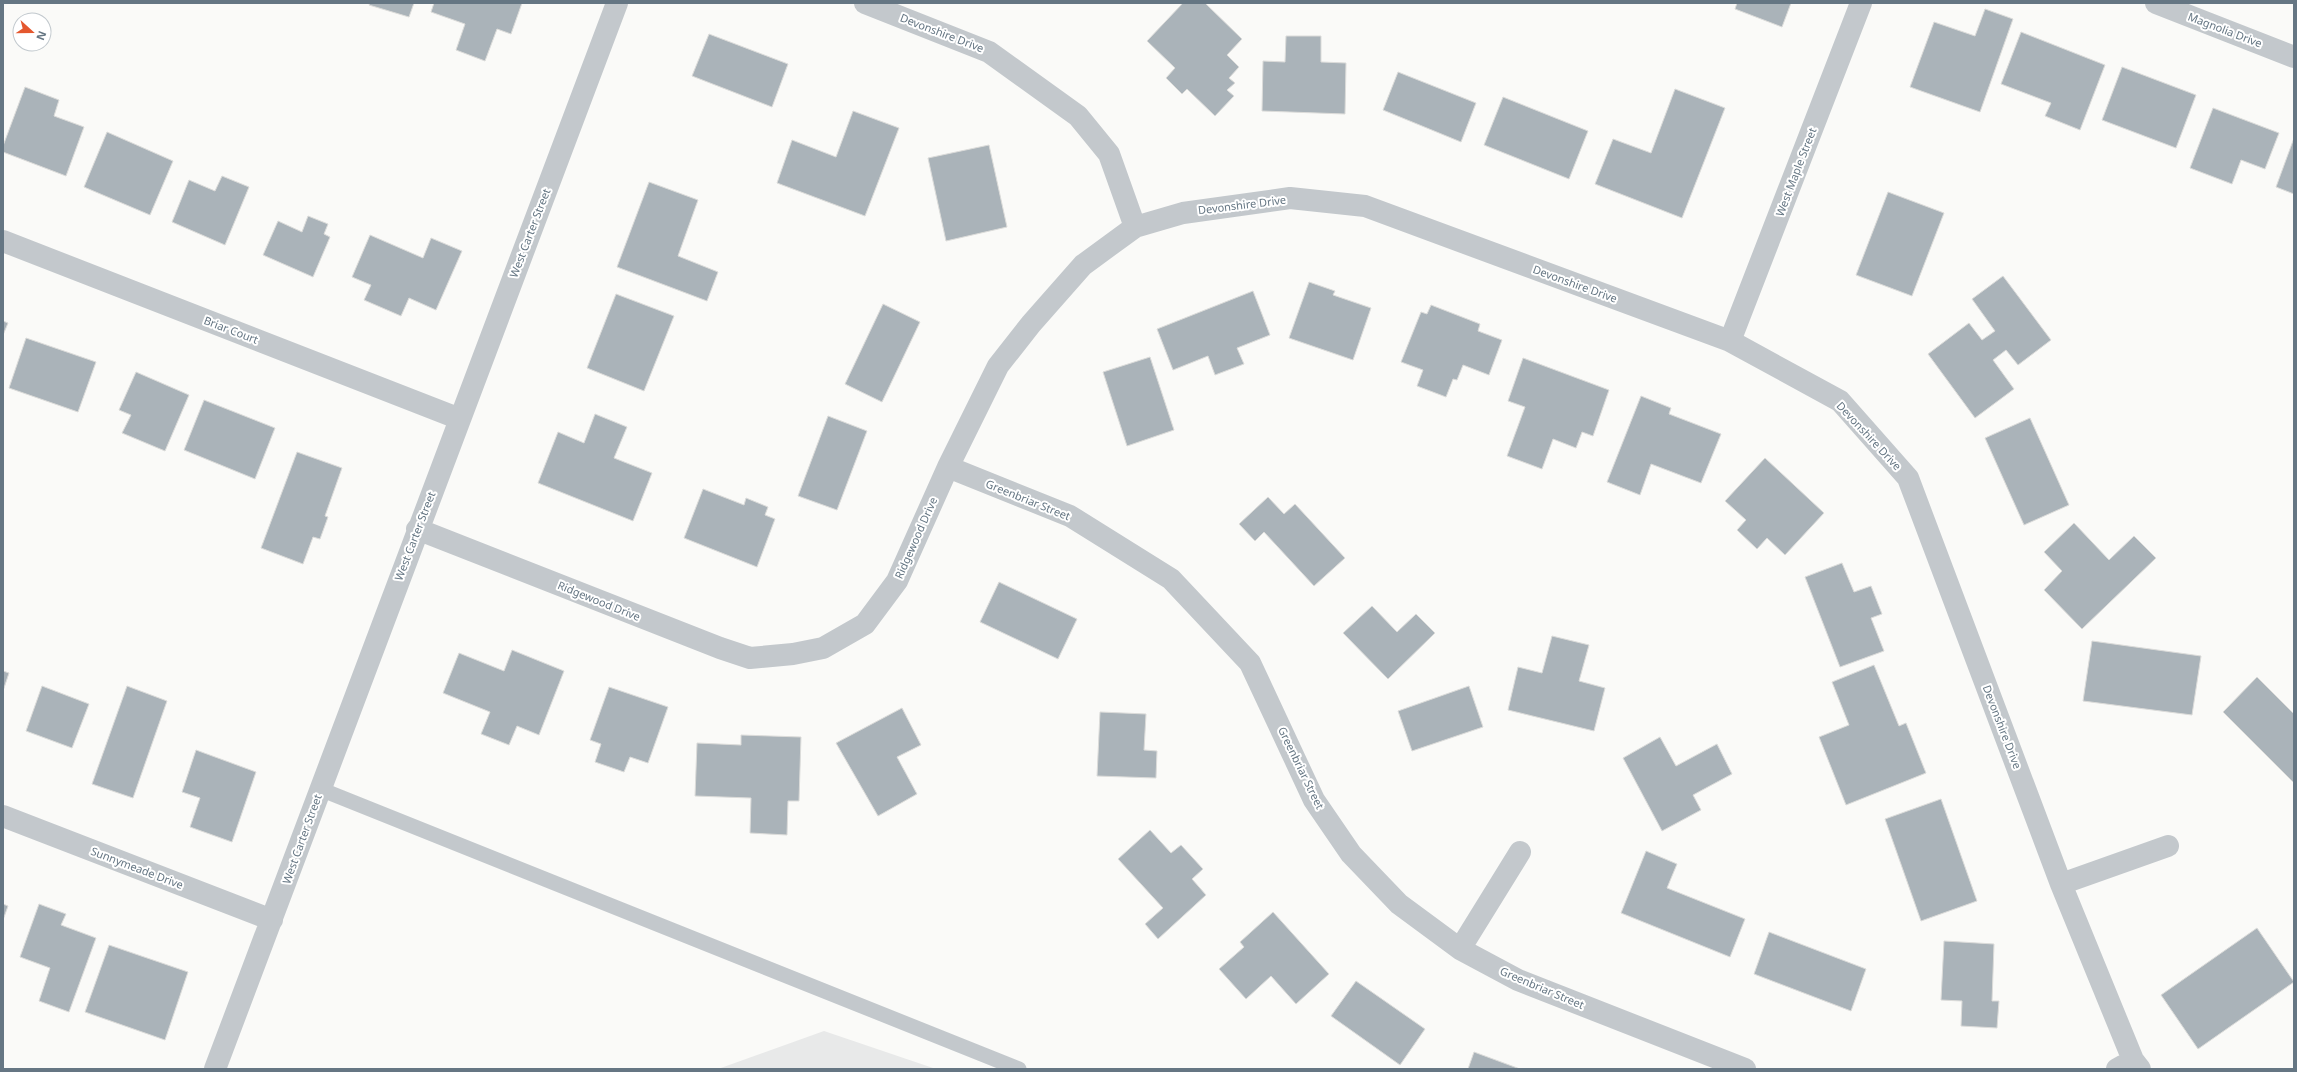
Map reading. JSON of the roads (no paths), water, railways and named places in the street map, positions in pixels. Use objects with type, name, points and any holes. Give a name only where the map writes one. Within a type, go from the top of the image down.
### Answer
[{"type":"street","name":"West Carter Street","points":[[214,1069],[272,920],[417,529],[460,420],[617,3]]},
{"type":"street","name":"Devonshire Drive","points":[[865,3],[989,52],[1078,116],[1109,154],[1135,227],[1183,213],[1290,198],[1365,206],[1730,342],[1840,402],[1908,478],[2130,1066]]},
{"type":"street","name":"West Maple Street","points":[[1730,342],[1862,3]]},
{"type":"street","name":"Magnolia Drive","points":[[2156,3],[2294,57]]},
{"type":"street","name":"Ridgewood Drive","points":[[417,529],[720,648],[750,658],[793,654],[823,648],[865,624],[897,582],[948,467],[998,366],[1030,324],[1083,266],[1135,227]]},
{"type":"street","name":"Briar Court","points":[[3,241],[460,420]]},
{"type":"street","name":"Greenbriar Street","points":[[948,467],[1070,516],[1171,579],[1250,663],[1314,800],[1351,854],[1399,904],[1460,949],[1518,980],[1745,1069]]},
{"type":"street","name":"Sunnymeade Drive","points":[[3,816],[272,920]]},
{"type":"street","points":[[2061,884],[2168,846]]},
{"type":"street","points":[[1460,949],[1520,852]]},
{"type":"lane","points":[[320,789],[1019,1069]]}]
